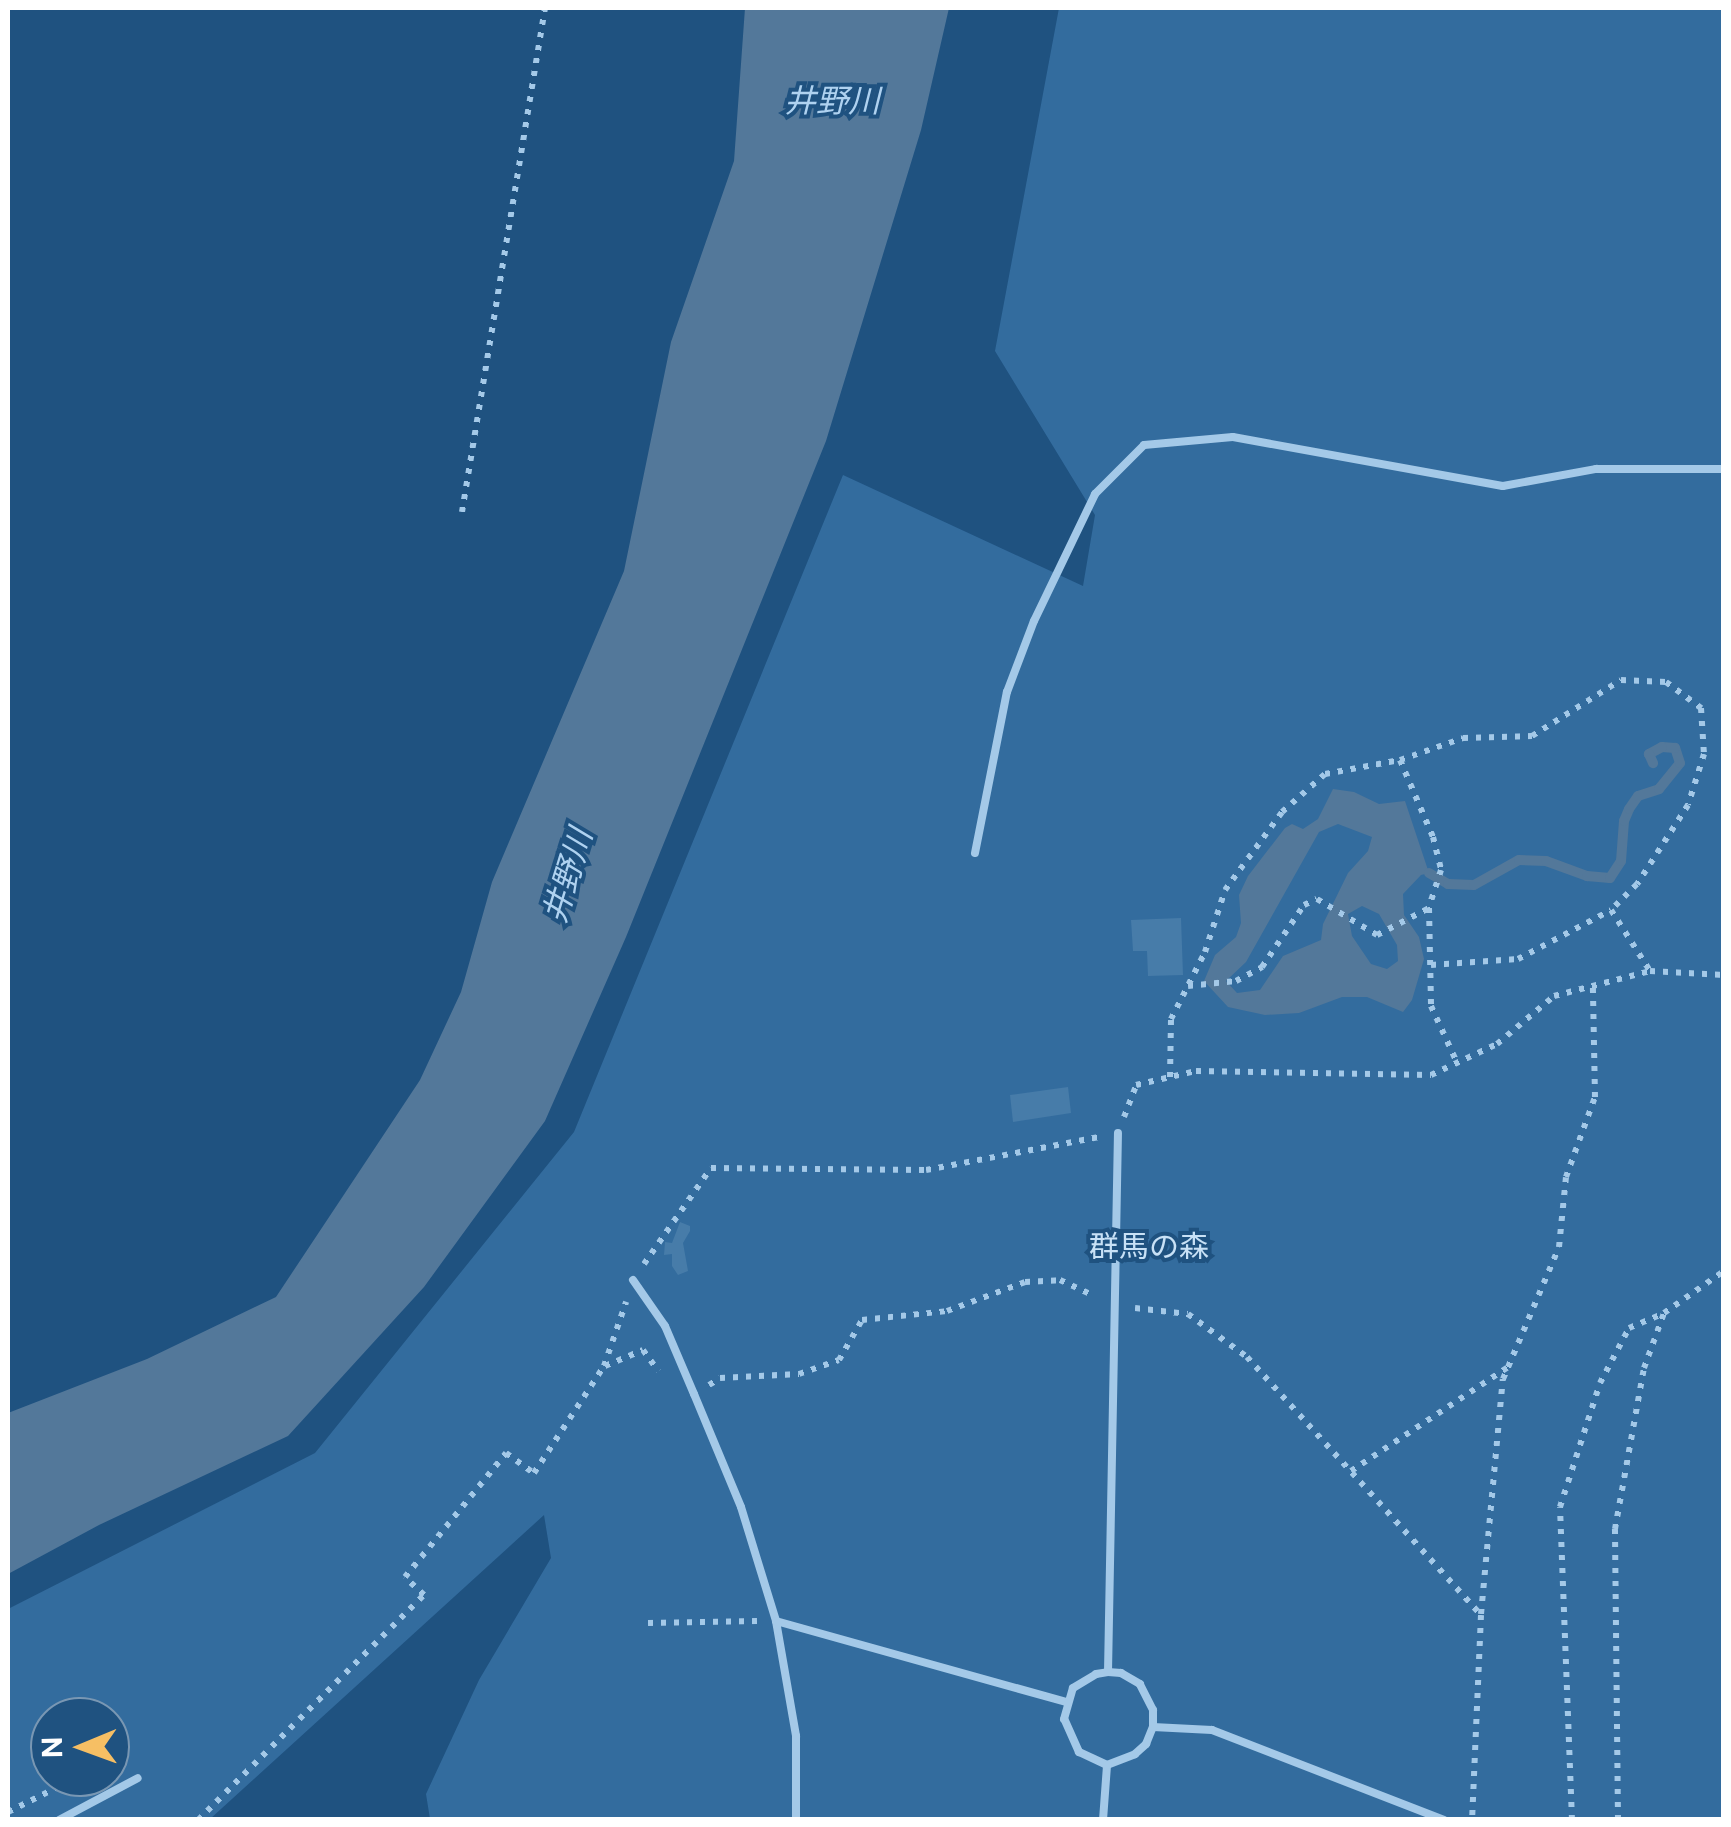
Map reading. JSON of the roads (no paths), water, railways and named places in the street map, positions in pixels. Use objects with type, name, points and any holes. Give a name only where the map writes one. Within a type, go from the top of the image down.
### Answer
[{"type":"lane","points":[[975,853],[1007,692],[1034,621],[1095,494],[1144,445],[1233,437],[1503,486],[1596,469],[1724,469]]},
{"type":"lane","points":[[1108,1672],[1118,1134]]},
{"type":"lane","points":[[633,1280],[665,1326],[694,1394],[741,1507],[776,1621],[796,1736],[796,1820]]},
{"type":"lane","points":[[776,1621],[1066,1702]]},
{"type":"lane","points":[[1108,1672],[1121,1673],[1140,1684],[1153,1710],[1153,1727],[1146,1744],[1135,1754],[1107,1765],[1079,1752],[1068,1737],[1066,1702],[1084,1680],[1108,1672]]},
{"type":"lane","points":[[1153,1727],[1212,1730],[1444,1820]]},
{"type":"lane","points":[[1103,1820],[1107,1765]]},
{"type":"lane","points":[[59,1820],[138,1778]]},
{"type":"water","name":"井野川","points":[[745,8],[949,8],[921,130],[826,441],[626,937],[545,1121],[424,1287],[288,1436],[99,1525],[8,1574],[8,1413],[147,1359],[276,1297],[420,1080],[461,992],[492,882],[624,571],[671,342],[734,161]]},
{"type":"water","points":[[1333,789],[1354,792],[1379,804],[1405,801],[1429,873],[1421,875],[1403,894],[1404,915],[1419,937],[1424,959],[1412,1000],[1403,1012],[1367,997],[1342,997],[1299,1013],[1265,1015],[1228,1007],[1204,981],[1215,955],[1236,937],[1241,923],[1239,895],[1248,876],[1285,828],[1292,824],[1303,829],[1318,819]],"holes":[[[1338,824],[1372,837],[1368,851],[1348,873],[1323,924],[1321,940],[1283,956],[1260,990],[1237,993],[1226,981],[1246,962],[1319,832]],[[1362,906],[1379,914],[1397,945],[1398,961],[1387,969],[1371,964],[1352,936],[1348,914]]]},
{"type":"waterway","points":[[1429,873],[1448,884],[1474,885],[1519,860],[1546,861],[1587,876],[1610,878],[1621,861],[1624,821],[1629,809],[1638,796],[1659,789],[1680,763],[1675,748],[1662,747],[1649,754],[1653,763]]},
{"type":"park label","name":"群馬の森","points":[[1149,1246]]}]
